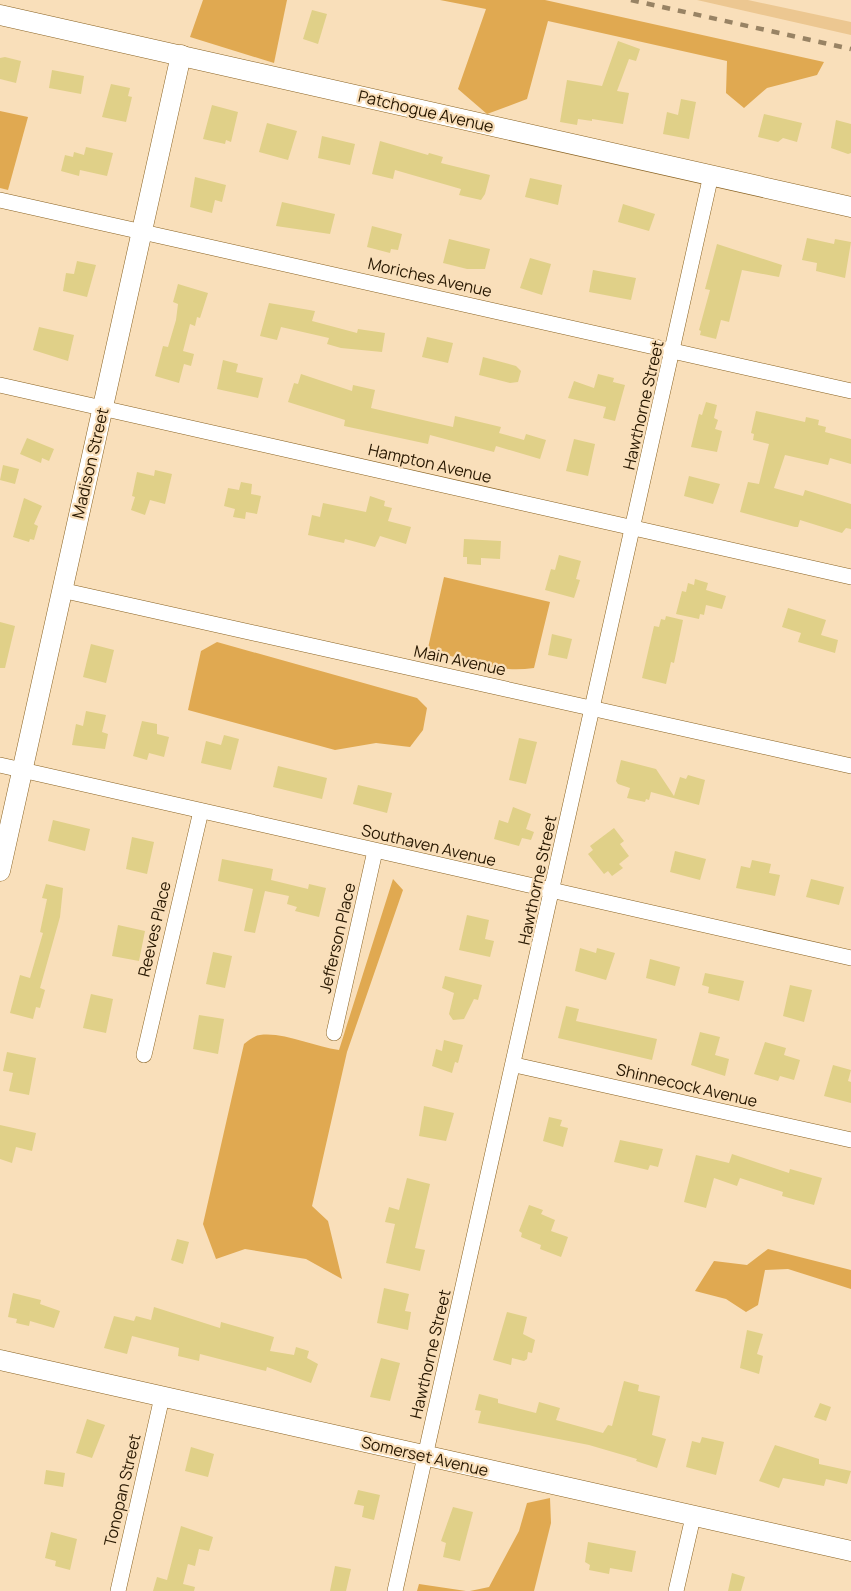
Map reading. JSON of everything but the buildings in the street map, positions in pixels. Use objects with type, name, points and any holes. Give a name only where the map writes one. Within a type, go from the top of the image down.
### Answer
[{"type":"street","name":"Patchogue Avenue","points":[[0,15],[851,207]]},
{"type":"street","name":"Madison Street","points":[[0,871],[181,55]]},
{"type":"street","name":"Hawthorne Street","points":[[395,1591],[515,1065],[711,175]]},
{"type":"street","name":"Moriches Avenue","points":[[0,200],[851,391]]},
{"type":"street","name":"Hampton Avenue","points":[[0,385],[851,578]]},
{"type":"street","name":"Main Avenue","points":[[61,590],[851,766]]},
{"type":"street","name":"Southaven Avenue","points":[[0,765],[552,892],[851,957]]},
{"type":"street","name":"Reeves Place","points":[[144,1055],[201,811]]},
{"type":"street","name":"Jefferson Place","points":[[334,1033],[375,851]]},
{"type":"street","name":"Shinnecock Avenue","points":[[515,1065],[851,1140]]},
{"type":"street","name":"Somerset Avenue","points":[[0,1360],[851,1551]]},
{"type":"street","name":"Tonopan Street","points":[[118,1591],[162,1398]]},
{"type":"street","points":[[676,1591],[693,1517]]},
{"type":"shaded area","points":[[203,0],[287,0],[274,63],[190,37]]},
{"type":"shaded area","points":[[440,0],[545,0],[824,62],[817,75],[767,88],[744,108],[726,93],[727,61],[548,21],[527,99],[487,114],[458,89],[486,9]]},
{"type":"shaded area","points":[[697,0],[748,0],[851,22],[851,35]]},
{"type":"shaded area","points":[[0,111],[28,117],[8,190],[0,188]]},
{"type":"shaded area","points":[[444,577],[550,602],[534,668],[493,667],[428,648]]},
{"type":"shaded area","points":[[217,642],[417,698],[427,708],[423,730],[410,747],[376,743],[335,750],[188,710],[201,651]]},
{"type":"shaded area","points":[[393,879],[403,890],[347,1052],[312,1206],[328,1221],[342,1279],[306,1259],[245,1249],[216,1259],[203,1224],[244,1044],[256,1036],[270,1035],[339,1050]]},
{"type":"shaded area","points":[[768,1249],[851,1270],[851,1289],[788,1269],[765,1270],[758,1305],[746,1312],[726,1299],[695,1291],[714,1261],[747,1265]]},
{"type":"shaded area","points":[[550,1498],[551,1523],[534,1591],[470,1591],[489,1587],[519,1531],[527,1503]]},
{"type":"shaded area","points":[[419,1584],[466,1591],[417,1591]]},
{"type":"railway","points":[[631,0],[851,49]]}]
